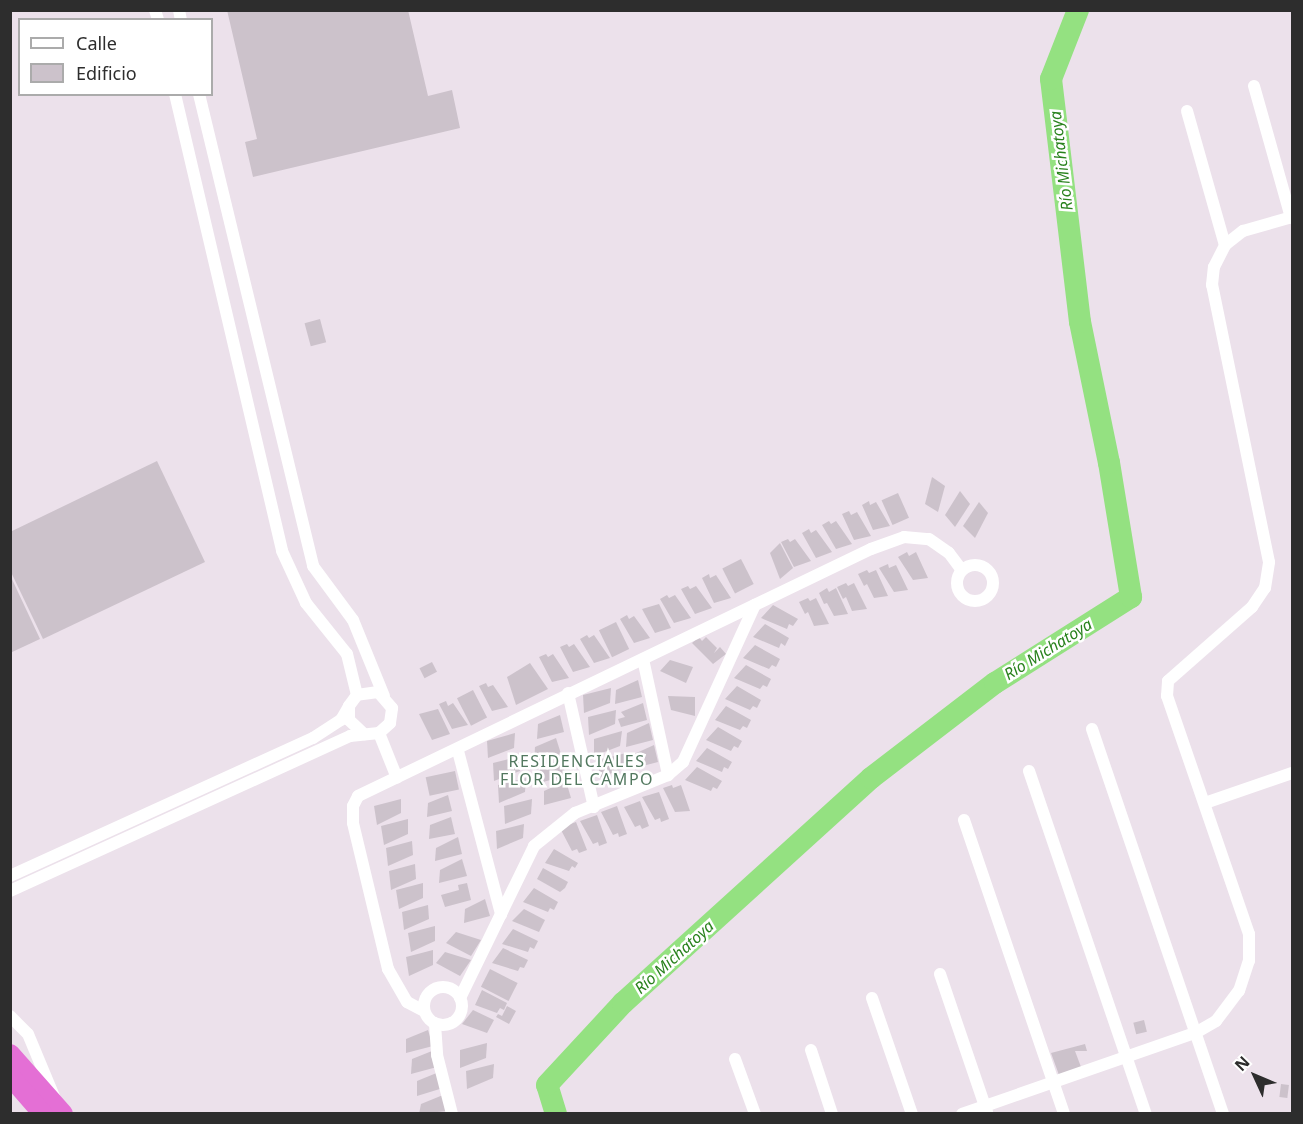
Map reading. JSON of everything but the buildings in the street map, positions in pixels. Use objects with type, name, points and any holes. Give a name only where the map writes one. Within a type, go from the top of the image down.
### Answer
[{"type":"highway","points":[[10,1054],[55,1112]]},
{"type":"highway","points":[[10,1076],[55,1112]]},
{"type":"street","points":[[962,1113],[986,1110],[1052,1083],[1197,1032],[1216,1021],[1239,991],[1249,961],[1249,934],[1167,696],[1168,681],[1252,607],[1265,588],[1269,562],[1212,285],[1214,267],[1226,245],[1243,231],[1292,218],[1254,86]]},
{"type":"street","points":[[175,96],[282,551],[306,603],[347,654],[357,695]]},
{"type":"street","points":[[10,891],[350,736],[379,733],[392,716],[353,620],[313,566],[199,96]]},
{"type":"street","points":[[1187,111],[1226,245]]},
{"type":"street","points":[[452,1113],[437,1055],[435,1024],[424,1011],[406,1002],[388,969],[353,823],[353,806],[358,796],[458,751],[568,693],[871,549],[904,537],[929,539],[949,553],[962,570]]},
{"type":"street","points":[[460,998],[534,846],[552,827],[668,775],[683,762],[704,722],[755,605]]},
{"type":"street","points":[[643,659],[668,775]]},
{"type":"street","points":[[10,876],[314,738],[341,720],[357,695],[371,691],[384,696]]},
{"type":"street","points":[[568,693],[594,807]]},
{"type":"street","points":[[350,706],[349,720],[364,734]]},
{"type":"street","points":[[1092,729],[1223,1113]]},
{"type":"street","points":[[379,733],[397,777]]},
{"type":"street","points":[[458,751],[501,914]]},
{"type":"street","points":[[1029,771],[1146,1113]]},
{"type":"street","points":[[1205,803],[1293,773]]},
{"type":"street","points":[[964,820],[1064,1113]]},
{"type":"street","points":[[940,974],[986,1110]]},
{"type":"street","points":[[424,1011],[425,999],[439,987],[451,989],[460,998],[462,1009],[457,1019],[447,1025],[435,1024]]},
{"type":"street","points":[[872,998],[912,1113]]},
{"type":"street","points":[[10,1016],[27,1034],[55,1112]]},
{"type":"street","points":[[811,1050],[832,1113]]},
{"type":"street","points":[[735,1059],[755,1113]]},
{"type":"waterway","name":"Río Michatoya","points":[[556,1114],[547,1085],[623,1003],[871,778],[995,683],[1131,597],[1109,463],[1080,322],[1051,79],[1078,10]]},
{"type":"district","name":"RESIDENCIALES FLOR DEL CAMPO","points":[[577,770]]}]
